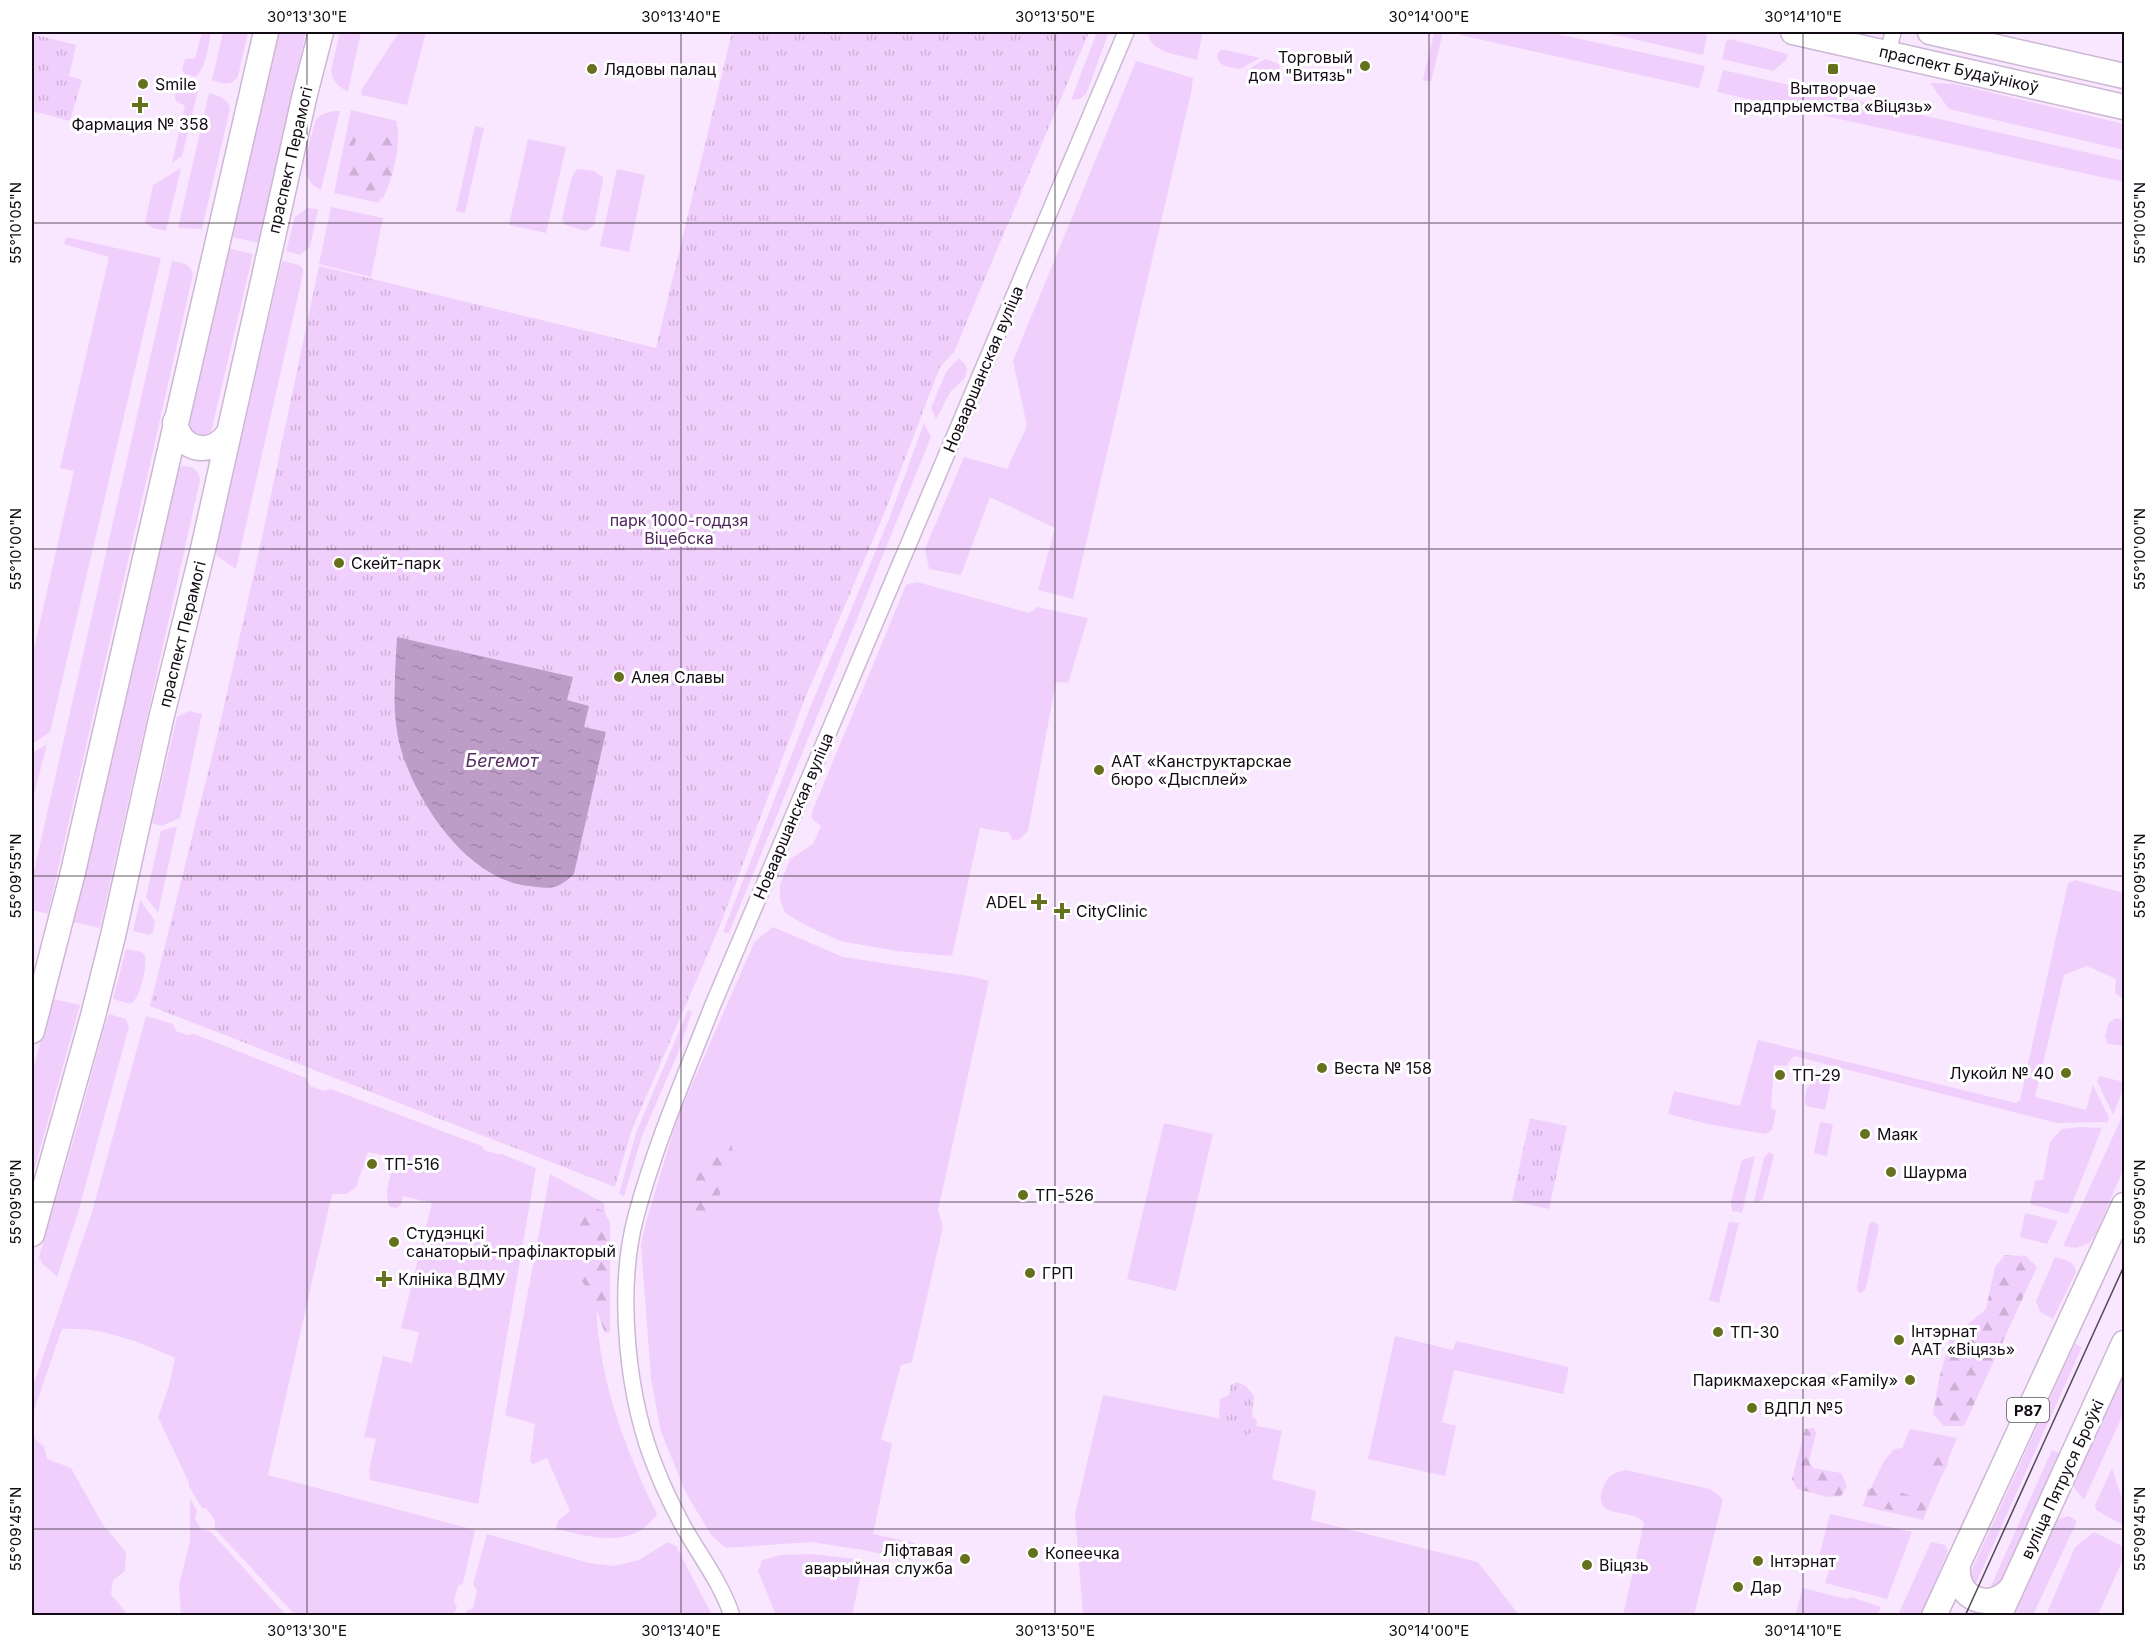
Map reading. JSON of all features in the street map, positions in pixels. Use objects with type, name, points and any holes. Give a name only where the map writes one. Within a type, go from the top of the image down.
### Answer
[{"type":"main road","points":[[32,1031],[73,872],[266,32]]},
{"type":"main road","name":"праспект Перамогі","points":[[32,1234],[39,1186],[95,1009],[113,936],[161,719],[321,32]]},
{"type":"main road","name":"праспект Будаўнікоў","points":[[1793,32],[1890,42],[2124,107]]},
{"type":"main road","name":"праспект Будаўнікоў","points":[[1930,32],[2124,76]]},
{"type":"main road","points":[[175,422],[179,434],[194,447],[217,445],[228,434]]},
{"type":"main road","points":[[164,471],[174,463],[193,459],[206,465],[215,476],[217,483]]},
{"type":"main road","name":"Р87","points":[[1935,1613],[2124,1208]]},
{"type":"main road","name":"вуліца Пятруся Броўкі","points":[[1999,1616],[2124,1343]]},
{"type":"main road","points":[[1958,1565],[1958,1579],[1961,1586],[1965,1592],[1977,1599],[1997,1599],[2012,1587]]},
{"type":"main road","points":[[1935,1613],[1943,1606],[1958,1603],[1973,1607],[1983,1616]]},
{"type":"street","name":"Новааршанская вуліца","points":[[732,1616],[723,1590],[675,1511],[642,1430],[631,1367],[627,1309],[635,1218],[667,1124],[738,944],[1126,32]]},
{"type":"green space","points":[[202,32],[211,32],[205,61],[196,77],[185,74],[182,70],[185,59],[195,58]]},
{"type":"green space","points":[[223,32],[248,32],[238,77],[229,83],[212,80]]},
{"type":"green space","points":[[274,32],[306,32],[258,243],[228,236]]},
{"type":"green space","points":[[340,32],[361,32],[348,91],[336,83],[331,70]]},
{"type":"green space","points":[[399,32],[426,32],[407,105],[361,95],[362,89]]},
{"type":"green space","name":"парк 1000-годдзя Віцебска","points":[[732,32],[1089,32],[954,352],[940,367],[884,514],[804,701],[719,928],[631,1132],[615,1187],[150,1006],[219,728],[319,266],[656,348]],"holes":[[[398,637],[567,700],[584,727],[606,733],[574,874],[465,854],[438,822],[419,793],[404,757],[396,720],[394,684]]]},
{"type":"green space","points":[[1097,32],[1109,32],[1086,94],[1080,99],[1071,100]]},
{"type":"green space","points":[[1148,32],[1203,32],[1197,60],[1159,49],[1149,39]]},
{"type":"green space","points":[[1434,32],[1443,32],[1431,82],[1423,80]]},
{"type":"green space","points":[[1461,32],[1548,32],[1705,66],[1699,88],[1460,35]]},
{"type":"green space","points":[[1602,32],[1704,32],[1707,36],[1703,55]]},
{"type":"green space","points":[[32,34],[76,45],[69,76],[82,80],[70,121],[32,111]]},
{"type":"green space","points":[[1730,39],[1788,54],[1787,59],[1773,71],[1722,59],[1726,42]]},
{"type":"green space","points":[[1221,50],[1260,58],[1240,69],[1232,68],[1219,62],[1217,54]]},
{"type":"green space","points":[[1265,59],[1279,64],[1281,72],[1278,76],[1270,77],[1246,71]]},
{"type":"green space","points":[[1136,61],[1193,78],[1073,599],[1038,590],[1055,528],[990,497],[961,575],[929,569],[925,549],[964,457],[1007,469],[1027,426],[1013,361]]},
{"type":"green space","points":[[1723,70],[2124,161],[2124,182],[1717,92]]},
{"type":"green space","points":[[1930,83],[1955,84],[2124,124],[2124,150],[1949,109]]},
{"type":"green space","points":[[179,90],[198,91],[182,156],[172,163],[185,106],[175,100],[175,94]]},
{"type":"green space","points":[[209,93],[220,96],[230,109],[202,229],[178,228]]},
{"type":"green space","points":[[351,110],[397,121],[379,203],[334,193]]},
{"type":"green space","points":[[340,111],[321,190],[308,177],[306,159],[308,148],[316,119],[327,112]]},
{"type":"green space","points":[[350,120],[355,120],[358,129],[352,154],[357,155],[365,138],[371,139],[373,149],[376,151],[379,149],[384,140],[384,125],[392,122],[398,127],[395,163],[383,198],[348,196],[342,191],[340,172]]},
{"type":"green space","points":[[475,126],[484,128],[465,213],[456,211]]},
{"type":"green space","points":[[528,139],[566,147],[546,233],[509,225]]},
{"type":"green space","points":[[181,168],[166,231],[153,228],[145,223],[153,185]]},
{"type":"green space","points":[[577,169],[594,171],[603,177],[594,225],[586,231],[565,225],[562,219],[572,176]]},
{"type":"green space","points":[[617,169],[645,175],[629,252],[600,246]]},
{"type":"green space","points":[[331,207],[383,218],[371,277],[319,264]]},
{"type":"green space","points":[[307,208],[318,209],[310,247],[300,255],[286,251],[295,217]]},
{"type":"green space","points":[[66,237],[161,258],[50,732],[32,744],[32,658],[74,471],[60,468],[109,257],[64,244]]},
{"type":"green space","points":[[223,247],[253,254],[211,432],[204,438],[183,430]]},
{"type":"green space","points":[[172,261],[188,266],[193,274],[48,914],[32,910],[32,880]]},
{"type":"green space","points":[[282,261],[299,265],[303,269],[303,274],[236,569],[217,556],[215,550]]},
{"type":"green space","points":[[959,358],[967,370],[965,378],[951,391],[936,419],[931,408],[946,372]]},
{"type":"green space","points":[[924,423],[931,437],[729,933],[723,932],[809,710],[889,519]]},
{"type":"green space","points":[[182,466],[194,469],[200,480],[100,928],[69,921],[176,469]]},
{"type":"green space","points":[[917,582],[1030,613],[1037,607],[1088,618],[1068,683],[1056,682],[1028,831],[1019,840],[1012,840],[1010,833],[980,828],[952,956],[896,951],[840,941],[785,913],[780,900],[780,885],[790,859],[813,844],[821,826],[812,819],[812,812],[906,585]]},
{"type":"green space","points":[[189,711],[202,714],[180,818],[162,826],[152,823],[177,717]]},
{"type":"green space","points":[[47,744],[32,803],[32,753]]},
{"type":"green space","points":[[177,826],[158,913],[146,897],[161,831]]},
{"type":"green space","points":[[2075,880],[2124,893],[2124,1000],[2115,993],[2116,979],[2087,966],[2064,975],[2035,1097],[2086,1110],[2093,1085],[2109,1118],[2107,1123],[2057,1123],[1794,1056],[1786,1066],[1774,1065],[1771,1108],[1776,1111],[1772,1130],[1765,1134],[1668,1114],[1674,1091],[1740,1106],[1758,1040],[2016,1103],[2020,1100],[2068,883]]},
{"type":"green space","points":[[140,900],[155,921],[153,932],[149,935],[133,931]]},
{"type":"green space","points":[[773,927],[843,957],[989,981],[938,1210],[943,1227],[912,1362],[901,1365],[881,1439],[892,1444],[873,1534],[915,1543],[911,1560],[811,1542],[726,1548],[711,1535],[686,1493],[661,1432],[651,1379],[641,1245],[646,1222],[678,1116],[755,941]]},
{"type":"green space","points":[[126,949],[141,952],[145,958],[138,995],[131,1003],[113,999]]},
{"type":"green space","points":[[53,999],[80,1005],[32,1178],[32,1072]]},
{"type":"green space","points":[[688,1010],[692,1012],[678,1053],[642,1136],[624,1196],[619,1194],[636,1133]]},
{"type":"green space","points":[[109,1014],[126,1019],[129,1027],[77,1216],[57,1277],[39,1257]]},
{"type":"green space","points":[[146,1016],[173,1024],[176,1031],[188,1035],[194,1034],[306,1078],[310,1086],[324,1091],[331,1089],[482,1146],[484,1150],[502,1154],[536,1168],[478,1504],[370,1480],[369,1470],[376,1439],[364,1437],[383,1356],[412,1363],[419,1332],[401,1328],[432,1203],[403,1196],[397,1208],[390,1207],[387,1189],[395,1158],[368,1152],[356,1187],[346,1194],[332,1194],[268,1475],[475,1530],[463,1583],[458,1586],[454,1601],[457,1607],[454,1615],[295,1615],[215,1529],[215,1521],[207,1509],[202,1508],[189,1487],[158,1417],[169,1386],[175,1358],[120,1336],[91,1330],[62,1329],[32,1416],[32,1389],[92,1212]]},
{"type":"green space","points":[[2116,1018],[2124,1020],[2124,1046],[2108,1044],[2105,1036],[2109,1022]]},
{"type":"green space","points":[[2099,1076],[2124,1082],[2113,1115],[2097,1081]]},
{"type":"green space","points":[[1832,1077],[1825,1110],[1807,1106],[1805,1102],[1809,1086],[1814,1080]]},
{"type":"green space","points":[[2124,1112],[2124,1168],[2096,1233],[2089,1243],[2076,1248],[2063,1246]]},
{"type":"green space","points":[[1530,1118],[1567,1126],[1549,1209],[1512,1201]]},
{"type":"green space","points":[[1820,1122],[1833,1124],[1827,1156],[1814,1153]]},
{"type":"green space","points":[[1164,1123],[1213,1134],[1176,1291],[1127,1279]]},
{"type":"green space","points":[[2102,1128],[2068,1214],[2030,1204],[2035,1181],[2043,1180],[2050,1142],[2062,1129]]},
{"type":"green space","points":[[723,1135],[731,1142],[733,1154],[713,1215],[701,1219],[690,1216],[689,1195],[695,1171],[707,1150]]},
{"type":"green space","points":[[1769,1152],[1774,1155],[1763,1199],[1757,1203],[1754,1201],[1764,1158]]},
{"type":"green space","points":[[1755,1156],[1742,1213],[1732,1211],[1731,1201],[1742,1160]]},
{"type":"green space","points":[[550,1174],[604,1203],[596,1287],[601,1352],[606,1380],[623,1435],[657,1514],[636,1533],[624,1537],[597,1537],[556,1529],[558,1521],[570,1511],[547,1458],[533,1464],[530,1461],[535,1424],[505,1415]]},
{"type":"green space","points":[[593,1207],[604,1211],[610,1223],[610,1332],[605,1333],[590,1292],[578,1276],[574,1252],[580,1214]]},
{"type":"green space","points":[[2025,1213],[2058,1221],[2047,1244],[2020,1237]]},
{"type":"green space","points":[[1872,1221],[1879,1227],[1866,1288],[1861,1293],[1858,1292],[1857,1286],[1869,1224]]},
{"type":"green space","points":[[1729,1222],[1739,1223],[1719,1303],[1709,1300]]},
{"type":"green space","points":[[2005,1255],[2026,1256],[2037,1267],[1964,1426],[1944,1426],[1933,1414],[1939,1379],[1950,1339],[1986,1309],[1995,1267]]},
{"type":"green space","points":[[2055,1257],[2074,1265],[2076,1272],[2053,1319],[2040,1312],[2036,1301]]},
{"type":"green space","points":[[1395,1336],[1453,1350],[1456,1341],[1569,1367],[1563,1394],[1454,1370],[1442,1422],[1456,1426],[1445,1476],[1368,1459]]},
{"type":"green space","points":[[2075,1344],[2082,1347],[1973,1590],[1968,1578]]},
{"type":"green space","points":[[2124,1370],[2124,1412],[2084,1500],[2074,1488],[2073,1481]]},
{"type":"green space","points":[[1237,1382],[1246,1386],[1254,1396],[1252,1417],[1257,1420],[1256,1430],[1242,1437],[1221,1428],[1219,1414],[1220,1399],[1229,1395],[1231,1385]]},
{"type":"green space","points":[[1103,1395],[1282,1431],[1272,1479],[1316,1491],[1311,1520],[1478,1562],[1519,1615],[1083,1615],[1075,1514]]},
{"type":"green space","points":[[1814,1428],[1816,1433],[1809,1462],[1813,1468],[1841,1473],[1847,1486],[1841,1496],[1828,1497],[1797,1489],[1792,1479],[1805,1429]]},
{"type":"green space","points":[[1910,1429],[1957,1438],[1923,1520],[1862,1506],[1884,1461],[1894,1449],[1902,1448]]},
{"type":"green space","points":[[32,1436],[44,1447],[47,1459],[71,1468],[103,1525],[126,1552],[125,1571],[113,1580],[111,1594],[128,1615],[32,1615]]},
{"type":"green space","points":[[1936,1446],[1946,1447],[1948,1463],[1925,1511],[1894,1510],[1877,1506],[1866,1500],[1867,1489],[1881,1486],[1918,1498],[1928,1484],[1929,1463]]},
{"type":"green space","points":[[2052,1450],[2061,1454],[2000,1591],[1986,1597]]},
{"type":"green space","points":[[2112,1468],[2124,1505],[2123,1525],[2096,1510],[2095,1505]]},
{"type":"green space","points":[[1626,1470],[1710,1489],[1723,1499],[1694,1615],[1623,1615],[1644,1523],[1638,1518],[1606,1508],[1602,1503],[1601,1494],[1610,1476]]},
{"type":"green space","points":[[190,1499],[197,1510],[195,1519],[202,1530],[210,1531],[286,1615],[181,1615],[179,1585],[190,1541]]},
{"type":"green space","points":[[1830,1514],[1912,1532],[1887,1599],[1825,1583],[1829,1570],[1819,1556]]},
{"type":"green space","points":[[2068,1516],[2077,1521],[2033,1615],[2014,1616],[2049,1533],[2057,1520]]},
{"type":"green space","points":[[2094,1532],[2124,1547],[2124,1557],[2098,1615],[2046,1615],[2075,1547]]},
{"type":"green space","points":[[487,1534],[589,1563],[614,1566],[639,1560],[668,1542],[676,1546],[712,1615],[465,1615],[466,1611],[473,1608],[477,1590],[473,1584]]},
{"type":"green space","points":[[1931,1542],[1945,1545],[1948,1551],[1921,1615],[1898,1615]]},
{"type":"green space","points":[[812,1554],[864,1560],[852,1615],[776,1615],[758,1571],[762,1560],[781,1555]]},
{"type":"green space","points":[[1803,1588],[1846,1599],[1851,1597],[1881,1607],[1878,1615],[1795,1615]]},
{"type":"water","name":"Бегемот","points":[[397,637],[573,677],[567,700],[589,706],[584,727],[606,732],[574,874],[563,883],[544,888],[507,881],[487,871],[469,857],[436,820],[412,779],[400,744],[394,698]]},
{"type":"tram line","points":[[1965,1616],[2124,1266]]},
{"type":"place","name":"Торговый дом \"Витязь\"","points":[[1365,66]]},
{"type":"place","name":"Лядовы палац","points":[[592,69]]},
{"type":"place","name":"Вытворчае прадпрыемства «Віцязь»","points":[[1833,69]]},
{"type":"place","name":"Smile","points":[[143,84]]},
{"type":"place","name":"Фармация № 358","points":[[140,105]]},
{"type":"place","name":"Скейт-парк","points":[[339,563]]},
{"type":"place","name":"Алея Славы","points":[[619,677]]},
{"type":"place","name":"ААТ «Канструктарскае бюро «Дысплей»","points":[[1099,770]]},
{"type":"place","name":"ADEL","points":[[1039,902]]},
{"type":"place","name":"CityClinic","points":[[1062,911]]},
{"type":"place","name":"Веста № 158","points":[[1322,1068]]},
{"type":"place","name":"Лукойл № 40","points":[[2066,1073]]},
{"type":"place","name":"ТП-29","points":[[1780,1075]]},
{"type":"place","name":"Маяк","points":[[1865,1134]]},
{"type":"place","name":"ТП-516","points":[[372,1164]]},
{"type":"place","name":"Шаурма","points":[[1891,1172]]},
{"type":"place","name":"ТП-526","points":[[1023,1195]]},
{"type":"place","name":"Студэнцкі санаторый-прафілакторый","points":[[394,1242]]},
{"type":"place","name":"ГРП","points":[[1030,1273]]},
{"type":"place","name":"Клініка ВДМУ","points":[[384,1279]]},
{"type":"place","name":"ТП-30","points":[[1718,1332]]},
{"type":"place","name":"Інтэрнат ААТ «Віцязь»","points":[[1899,1340]]},
{"type":"place","name":"Парикмахерская «Family»","points":[[1910,1380]]},
{"type":"place","name":"ВДПЛ №5","points":[[1752,1408]]},
{"type":"place","name":"Копеечка","points":[[1033,1553]]},
{"type":"place","name":"Ліфтавая аварыйная служба","points":[[965,1559]]},
{"type":"place","name":"Інтэрнат","points":[[1758,1561]]},
{"type":"place","name":"Віцязь","points":[[1587,1565]]},
{"type":"place","name":"Дар","points":[[1738,1587]]}]
